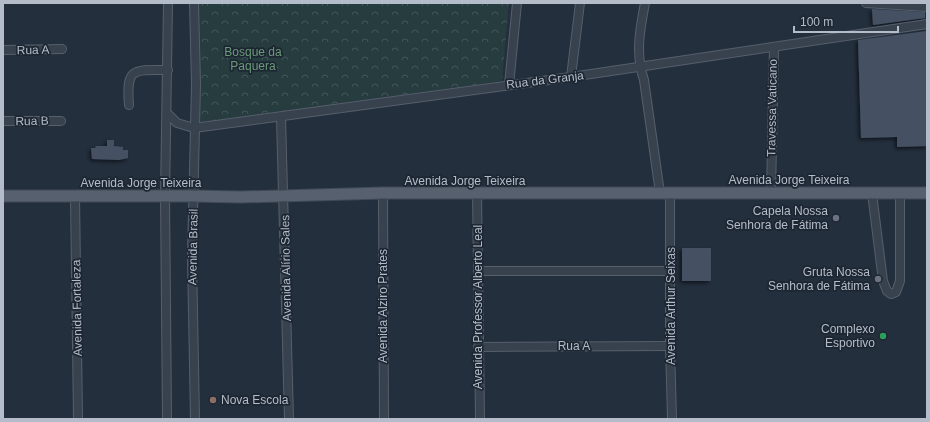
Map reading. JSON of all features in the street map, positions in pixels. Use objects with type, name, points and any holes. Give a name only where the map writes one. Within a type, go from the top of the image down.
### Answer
[{"type":"main road","name":"Avenida Jorge Teixeira","points":[[3,196],[284,196],[383,193],[927,194]]},
{"type":"street","points":[[167,419],[166,196],[168,3]]},
{"type":"street","name":"Avenida Brasil","points":[[194,3],[196,84],[192,257],[195,419]]},
{"type":"street","points":[[510,85],[517,3]]},
{"type":"street","points":[[571,77],[580,3]]},
{"type":"street","name":"Avenida Arthur Seixas","points":[[645,3],[639,34],[639,67],[644,80],[665,193],[670,271],[672,419]]},
{"type":"street","points":[[866,3],[927,7]]},
{"type":"street","name":"Rua da Granja","points":[[167,113],[177,123],[194,128],[282,118],[927,24]]},
{"type":"street","name":"Travessa Vaticano","points":[[771,193],[774,47]]},
{"type":"street","name":"Rua A","points":[[3,50],[62,49]]},
{"type":"street","points":[[129,105],[128,87],[129,79],[132,74],[140,70],[168,70]]},
{"type":"street","name":"Avenida Alírio Sales","points":[[282,118],[289,419]]},
{"type":"street","name":"Rua B","points":[[3,121],[61,121]]},
{"type":"street","name":"Avenida Alziro Prates","points":[[383,193],[384,419]]},
{"type":"street","points":[[872,193],[883,281],[887,291],[891,294],[896,292],[900,281],[900,193]]},
{"type":"street","name":"Avenida Professor Alberto Leal","points":[[477,194],[480,419]]},
{"type":"street","name":"Avenida Fortaleza","points":[[75,196],[78,419]]},
{"type":"street","points":[[479,271],[670,271]]},
{"type":"street","name":"Rua A","points":[[478,347],[670,346]]},
{"type":"green space","name":"Bosque da Paquera","points":[[195,3],[509,3],[502,81],[198,123]]},
{"type":"building","points":[[872,9],[925,12],[925,18],[873,25]]},
{"type":"building","points":[[927,31],[927,146],[897,147],[897,137],[861,138],[858,40]]},
{"type":"building","points":[[107,140],[114,140],[114,146],[123,147],[123,150],[128,150],[128,158],[119,160],[92,159],[91,148],[95,148],[96,146],[107,146]]},
{"type":"building","points":[[682,248],[711,248],[711,281],[682,281]]},
{"type":"place","name":"Capela Nossa Senhora de Fátima","points":[[836,218]]},
{"type":"place","name":"Gruta Nossa Senhora de Fátima","points":[[878,279]]},
{"type":"place","name":"Complexo Esportivo","points":[[883,336]]},
{"type":"place","name":"Nova Escola","points":[[213,400]]}]
